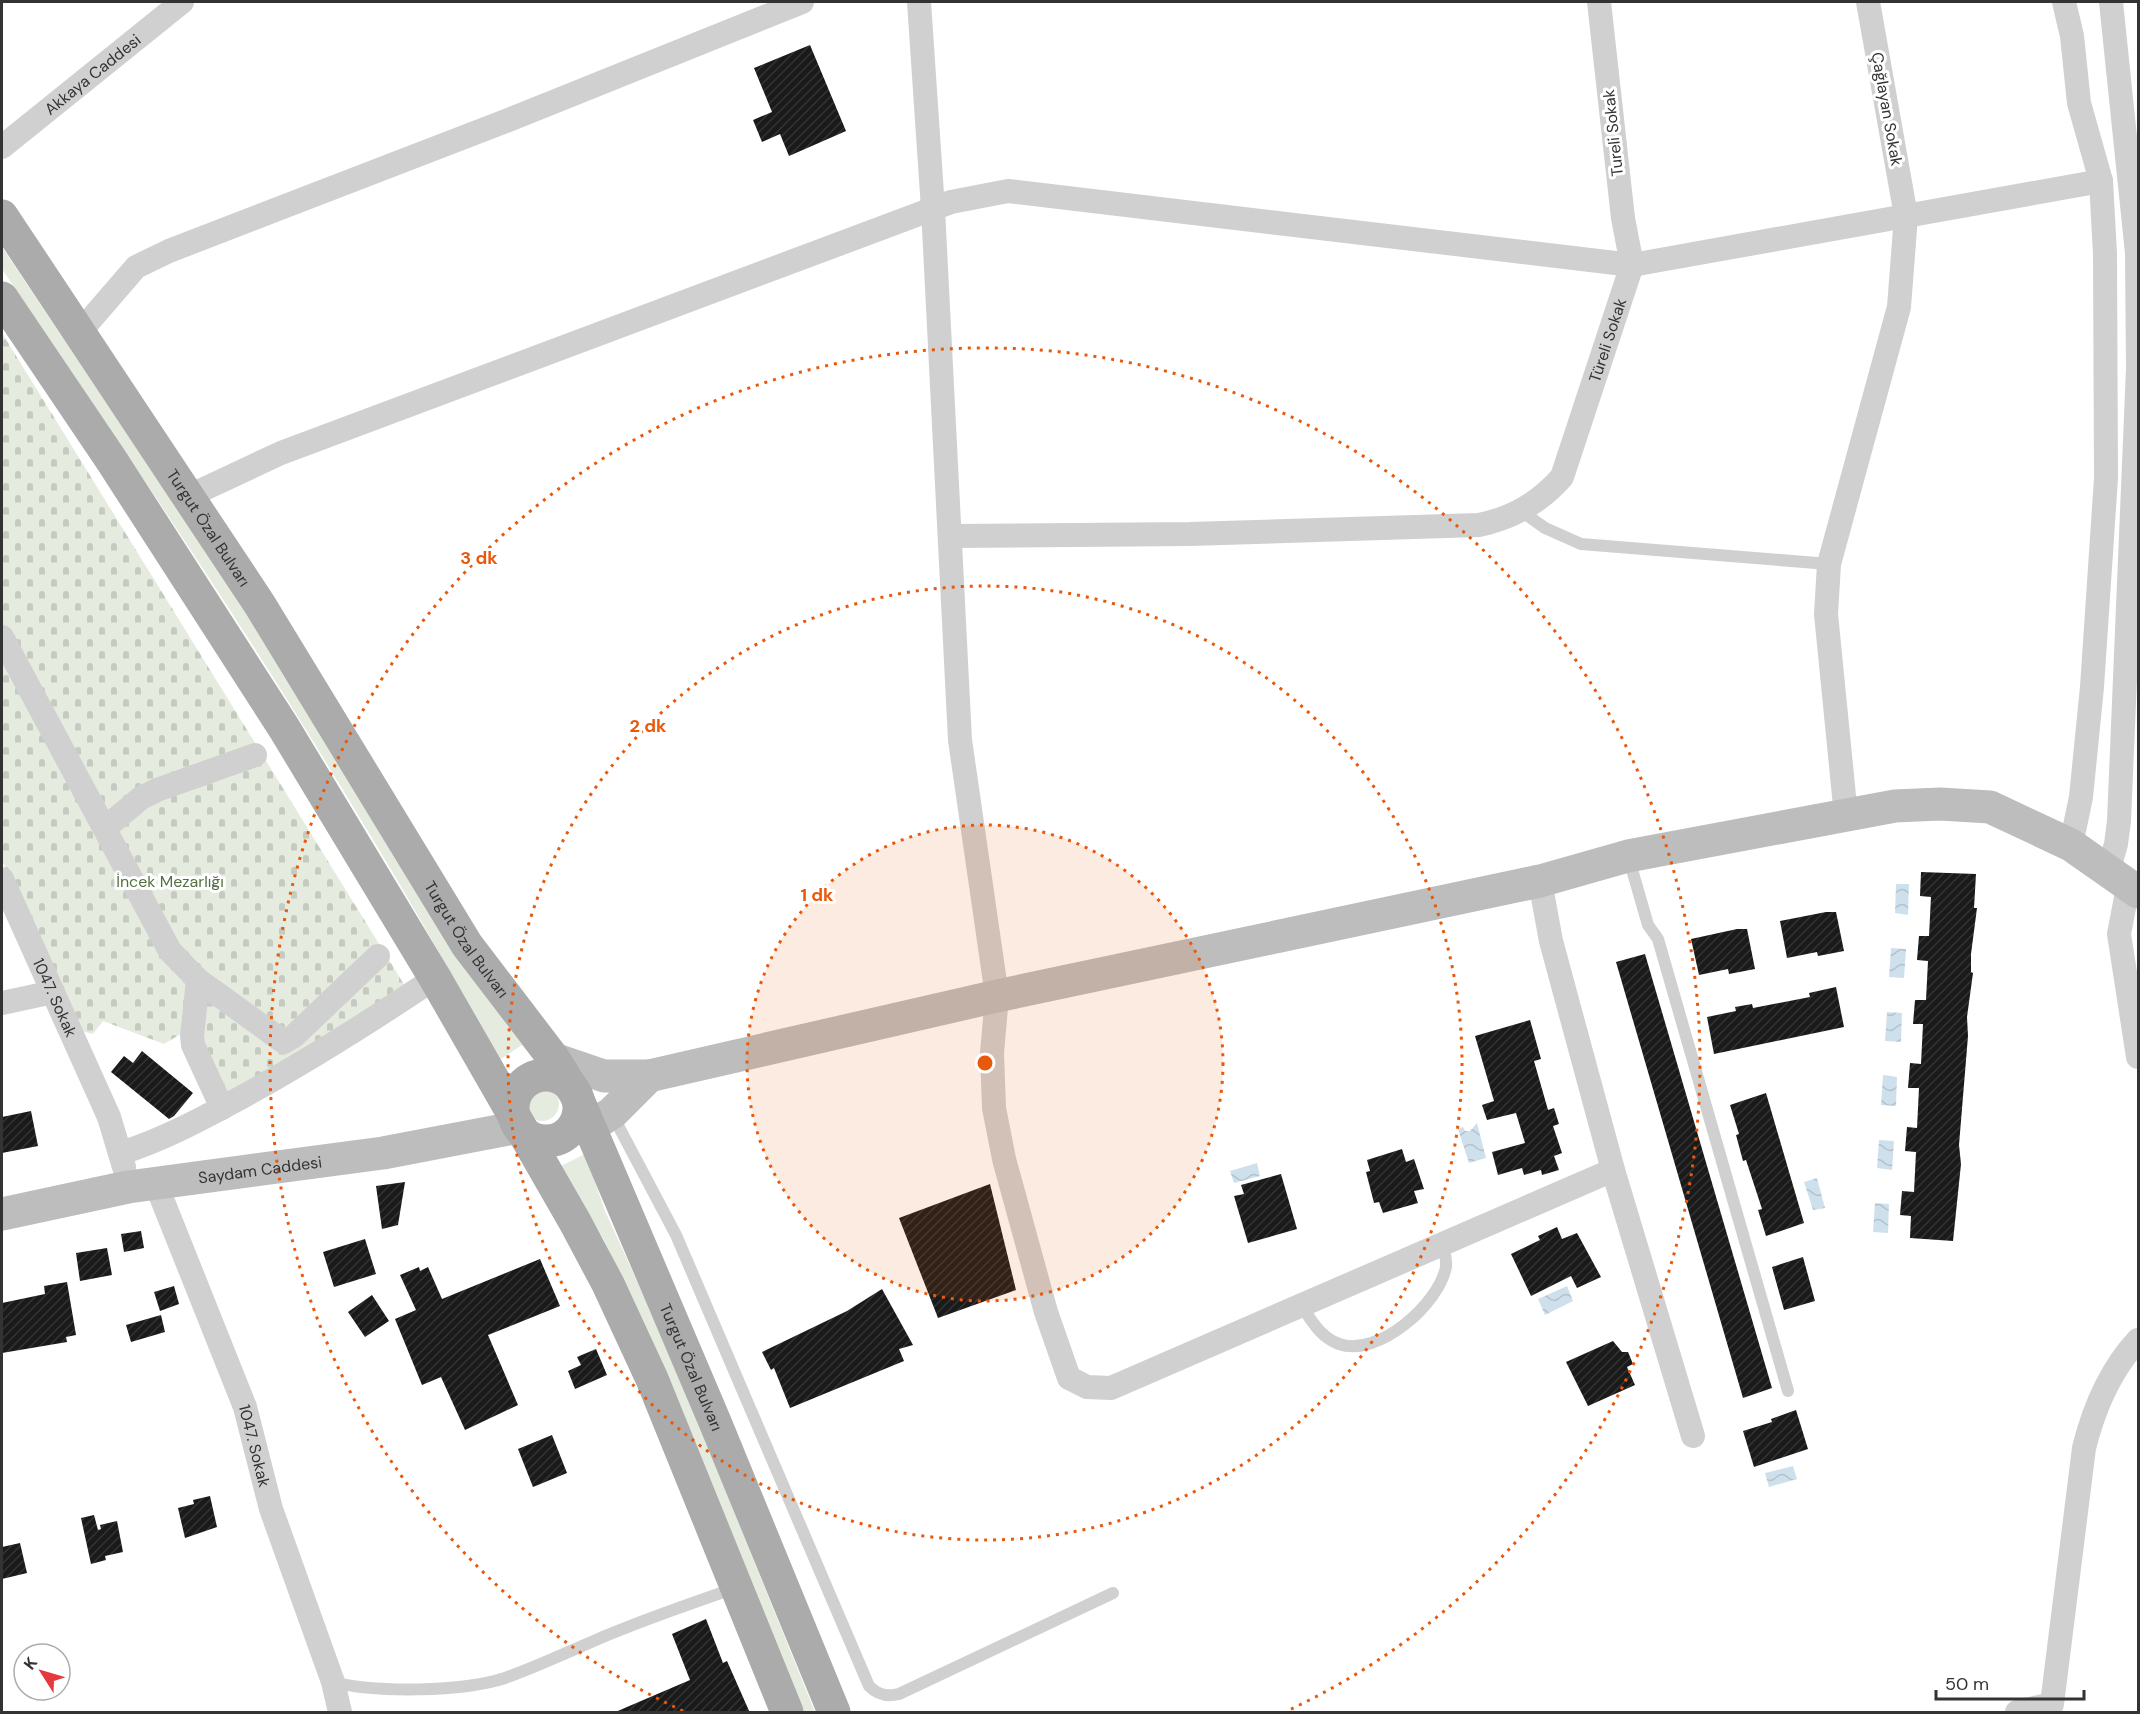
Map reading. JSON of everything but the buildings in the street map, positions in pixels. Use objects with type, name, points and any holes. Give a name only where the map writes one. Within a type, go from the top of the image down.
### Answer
[{"type":"main road","name":"Turgut Özal Bulvarı","points":[[2,216],[189,496],[322,703],[467,945],[554,1059],[576,1095],[601,1119],[834,1713]]},
{"type":"main road","points":[[2,298],[112,461],[272,708],[435,978],[574,1222],[627,1325],[787,1713]]},
{"type":"main road","points":[[550,1076],[561,1079],[576,1095],[578,1117],[565,1135],[545,1141],[535,1139],[519,1127],[514,1117],[515,1096],[529,1080],[550,1076]]},
{"type":"street","name":"Akkaya Caddesi","points":[[2,147],[182,2]]},
{"type":"street","points":[[79,333],[136,267],[169,251],[506,121],[802,2]]},
{"type":"street","points":[[919,2],[933,209],[960,740],[997,996],[992,1053],[998,1133],[1046,1312],[1069,1378],[1087,1387],[1111,1388],[1613,1170]]},
{"type":"street","name":"Tureli Sokak","points":[[1599,2],[1623,218],[1632,265]]},
{"type":"street","name":"Çağlayan Sokak","points":[[1845,816],[1826,614],[1829,564],[1899,307],[1906,216],[1868,2]]},
{"type":"street","points":[[2064,2],[2072,36],[2079,104],[2101,181],[2105,254],[2106,478],[2091,698],[2081,797],[2071,845]]},
{"type":"street","points":[[2111,2],[2137,253],[2138,369],[2119,821],[2116,844],[2125,884],[2119,934],[2139,1057]]},
{"type":"street","points":[[189,496],[281,453],[951,202],[1008,191],[1632,265],[2101,181]]},
{"type":"street","name":"Türeli Sokak","points":[[950,536],[1190,534],[1468,526],[1494,522],[1521,511],[1543,496],[1562,477],[1632,265]]},
{"type":"street","points":[[2,638],[170,951],[198,980],[284,1042],[294,1036],[378,956]]},
{"type":"street","points":[[105,828],[134,803],[157,790],[255,755]]},
{"type":"street","points":[[554,1059],[604,1076],[649,1076],[997,996],[1540,881],[1628,856],[1895,806],[1940,804],[1990,807],[2071,845],[2125,884]]},
{"type":"street","name":"1047. Sokak","points":[[2,879],[109,1117],[121,1153],[142,1186],[245,1407],[271,1509],[333,1682],[340,1713]]},
{"type":"street","points":[[1540,881],[1551,941],[1613,1170],[1692,1436]]},
{"type":"street","points":[[121,1153],[149,1144],[222,1108],[337,1043],[435,978]]},
{"type":"street","points":[[198,980],[193,1045],[222,1108]]},
{"type":"street","points":[[2,1003],[53,992]]},
{"type":"street","points":[[601,1119],[649,1076]]},
{"type":"street","name":"Saydam Caddesi","points":[[2,1214],[142,1186],[383,1153],[519,1127]]},
{"type":"street","points":[[2017,1713],[2052,1704],[2084,1448],[2089,1427],[2105,1387],[2139,1340]]},
{"type":"lane","points":[[1521,511],[1545,528],[1581,544],[1829,564]]},
{"type":"lane","points":[[1628,856],[1648,926],[1658,939],[1788,1391]]},
{"type":"lane","points":[[601,1119],[676,1235],[860,1664],[874,1690],[885,1695],[899,1694],[1113,1593]]},
{"type":"lane","points":[[1301,1305],[1321,1334],[1341,1344],[1359,1348],[1403,1327],[1429,1300],[1447,1265],[1443,1244]]},
{"type":"lane","points":[[333,1682],[367,1689],[408,1690],[488,1683],[529,1669],[650,1618],[736,1588]]},
{"type":"green space","points":[[2,247],[263,636],[468,972],[522,1045],[495,1063],[426,929],[308,732],[179,532],[2,269]]},
{"type":"green space","name":"İncek Mezarlığı","points":[[2,333],[405,986],[306,1052],[227,1094],[196,1025],[164,1044],[103,1021],[93,1034],[77,1030],[2,860]]},
{"type":"green space","points":[[542,1087],[554,1092],[559,1104],[554,1116],[542,1121],[530,1116],[525,1104],[530,1092]]},
{"type":"green space","points":[[585,1154],[605,1211],[669,1351],[815,1712],[801,1712],[656,1350],[603,1238],[555,1169]]},
{"type":"water","points":[[1896,884],[1909,884],[1908,915],[1895,913]]},
{"type":"water","points":[[1891,948],[1906,949],[1904,978],[1889,977]]},
{"type":"water","points":[[1887,1012],[1902,1013],[1901,1042],[1885,1041]]},
{"type":"water","points":[[1883,1075],[1897,1077],[1896,1106],[1881,1105]]},
{"type":"water","points":[[1477,1123],[1486,1158],[1469,1163],[1458,1129],[1463,1127],[1465,1131],[1470,1131]]},
{"type":"water","points":[[1879,1140],[1894,1141],[1892,1170],[1877,1168]]},
{"type":"water","points":[[1257,1163],[1260,1176],[1234,1183],[1230,1171]]},
{"type":"water","points":[[1817,1178],[1825,1208],[1813,1210],[1804,1182]]},
{"type":"water","points":[[1875,1203],[1889,1204],[1888,1233],[1873,1232]]},
{"type":"water","points":[[1567,1286],[1573,1301],[1545,1315],[1538,1299]]},
{"type":"water","points":[[1793,1466],[1797,1479],[1769,1487],[1765,1473]]}]
